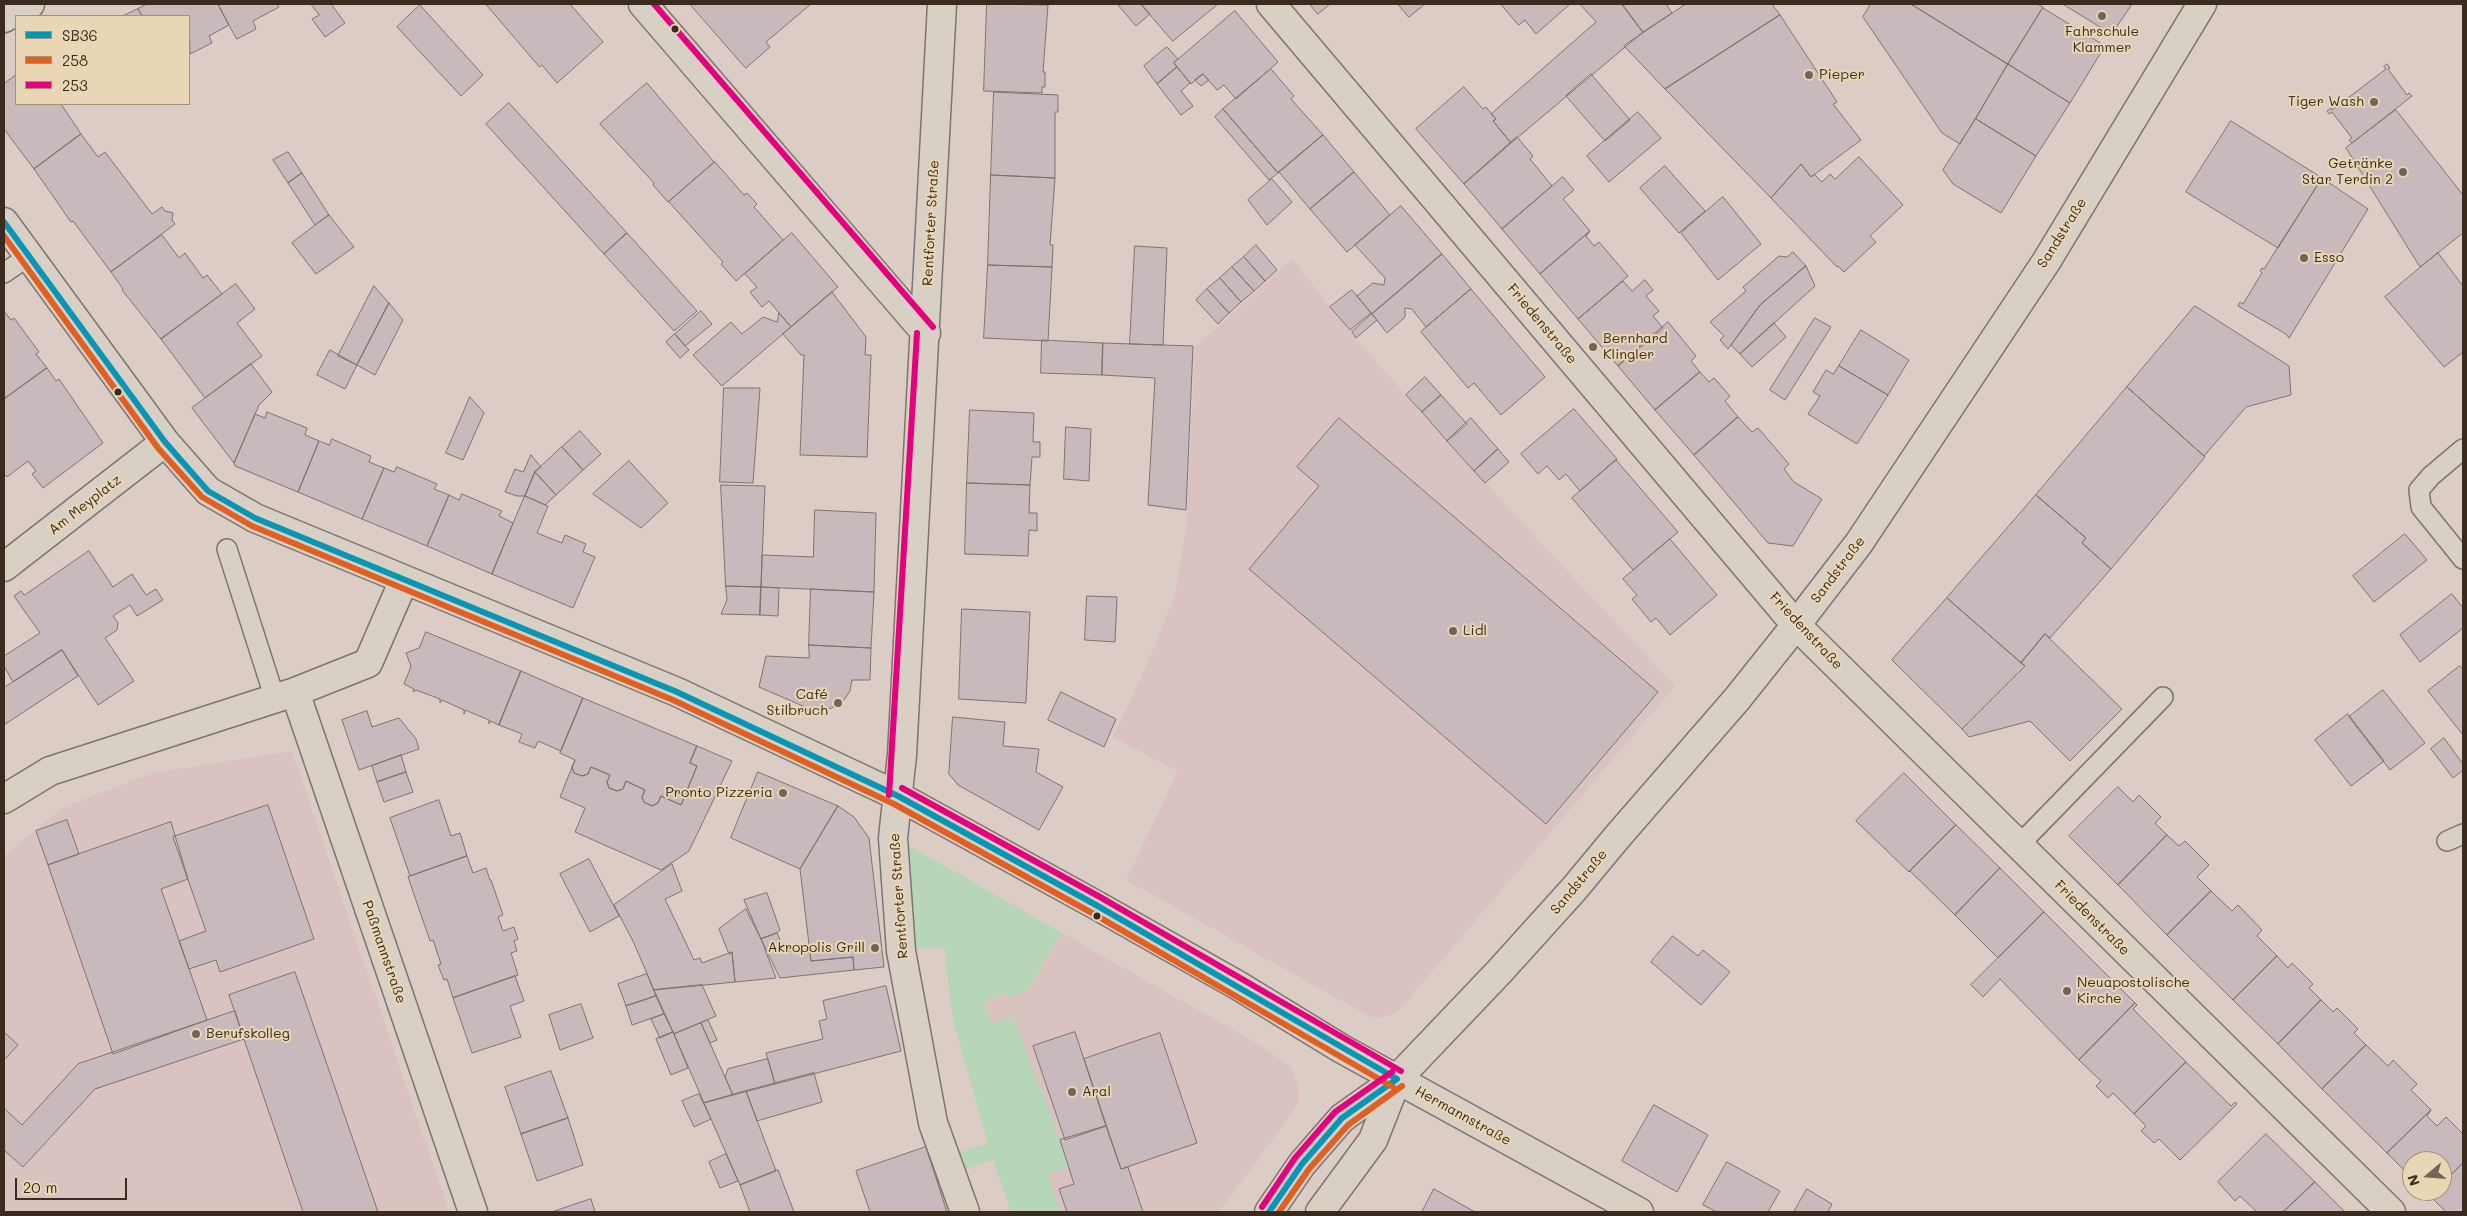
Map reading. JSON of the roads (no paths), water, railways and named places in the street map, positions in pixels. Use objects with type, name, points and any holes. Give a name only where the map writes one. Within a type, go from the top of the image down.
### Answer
[{"type":"street","points":[[4,18],[30,4]]},
{"type":"street","points":[[643,4],[926,333]]},
{"type":"street","name":"Rentforter Straße","points":[[942,4],[926,333],[902,754],[893,838],[901,951],[934,1123],[965,1212]]},
{"type":"street","name":"Friedenstraße","points":[[1271,4],[1796,625],[2391,1212]]},
{"type":"street","name":"Sandstraße","points":[[1269,1212],[1302,1164],[1342,1118],[1396,1079],[1499,972],[1574,890],[1737,698],[1796,625],[1859,543],[2046,262],[2202,4]]},
{"type":"street","name":"Hermannstraße","points":[[4,222],[165,442],[208,491],[255,518],[677,692],[898,796],[1096,904],[1396,1079],[1638,1212]]},
{"type":"street","name":"Am Meyplatz","points":[[4,567],[165,442]]},
{"type":"street","points":[[4,799],[50,771],[285,695],[368,664],[404,580]]},
{"type":"street","name":"Paßmannstraße","points":[[285,695],[473,1212]]},
{"type":"street","name":"Sandstraße","points":[[1320,1212],[1373,1140],[1396,1079]]},
{"type":"lane","points":[[4,273],[29,256]]},
{"type":"lane","points":[[2463,450],[2431,476],[2420,490],[2421,507],[2463,559]]},
{"type":"lane","points":[[227,549],[285,695]]},
{"type":"lane","points":[[2018,845],[2163,697]]},
{"type":"place","name":"Fahrschule Klammer","points":[[2102,16]]},
{"type":"place","name":"Pieper","points":[[1809,75]]},
{"type":"place","name":"Tiger Wash","points":[[2374,102]]},
{"type":"place","name":"Getränke Star Terdin 2","points":[[2403,172]]},
{"type":"place","name":"Esso","points":[[2304,258]]},
{"type":"place","name":"Bernhard Klingler","points":[[1593,347]]},
{"type":"place","name":"Lidl","points":[[1453,631]]},
{"type":"place","name":"Café Stilbruch","points":[[838,703]]},
{"type":"place","name":"Pronto Pizzeria","points":[[783,793]]},
{"type":"place","name":"Akropolis Grill","points":[[875,948]]},
{"type":"place","name":"Neuapostolische Kirche","points":[[2067,991]]},
{"type":"place","name":"Berufskolleg","points":[[196,1034]]},
{"type":"place","name":"Aral","points":[[1072,1092]]}]
